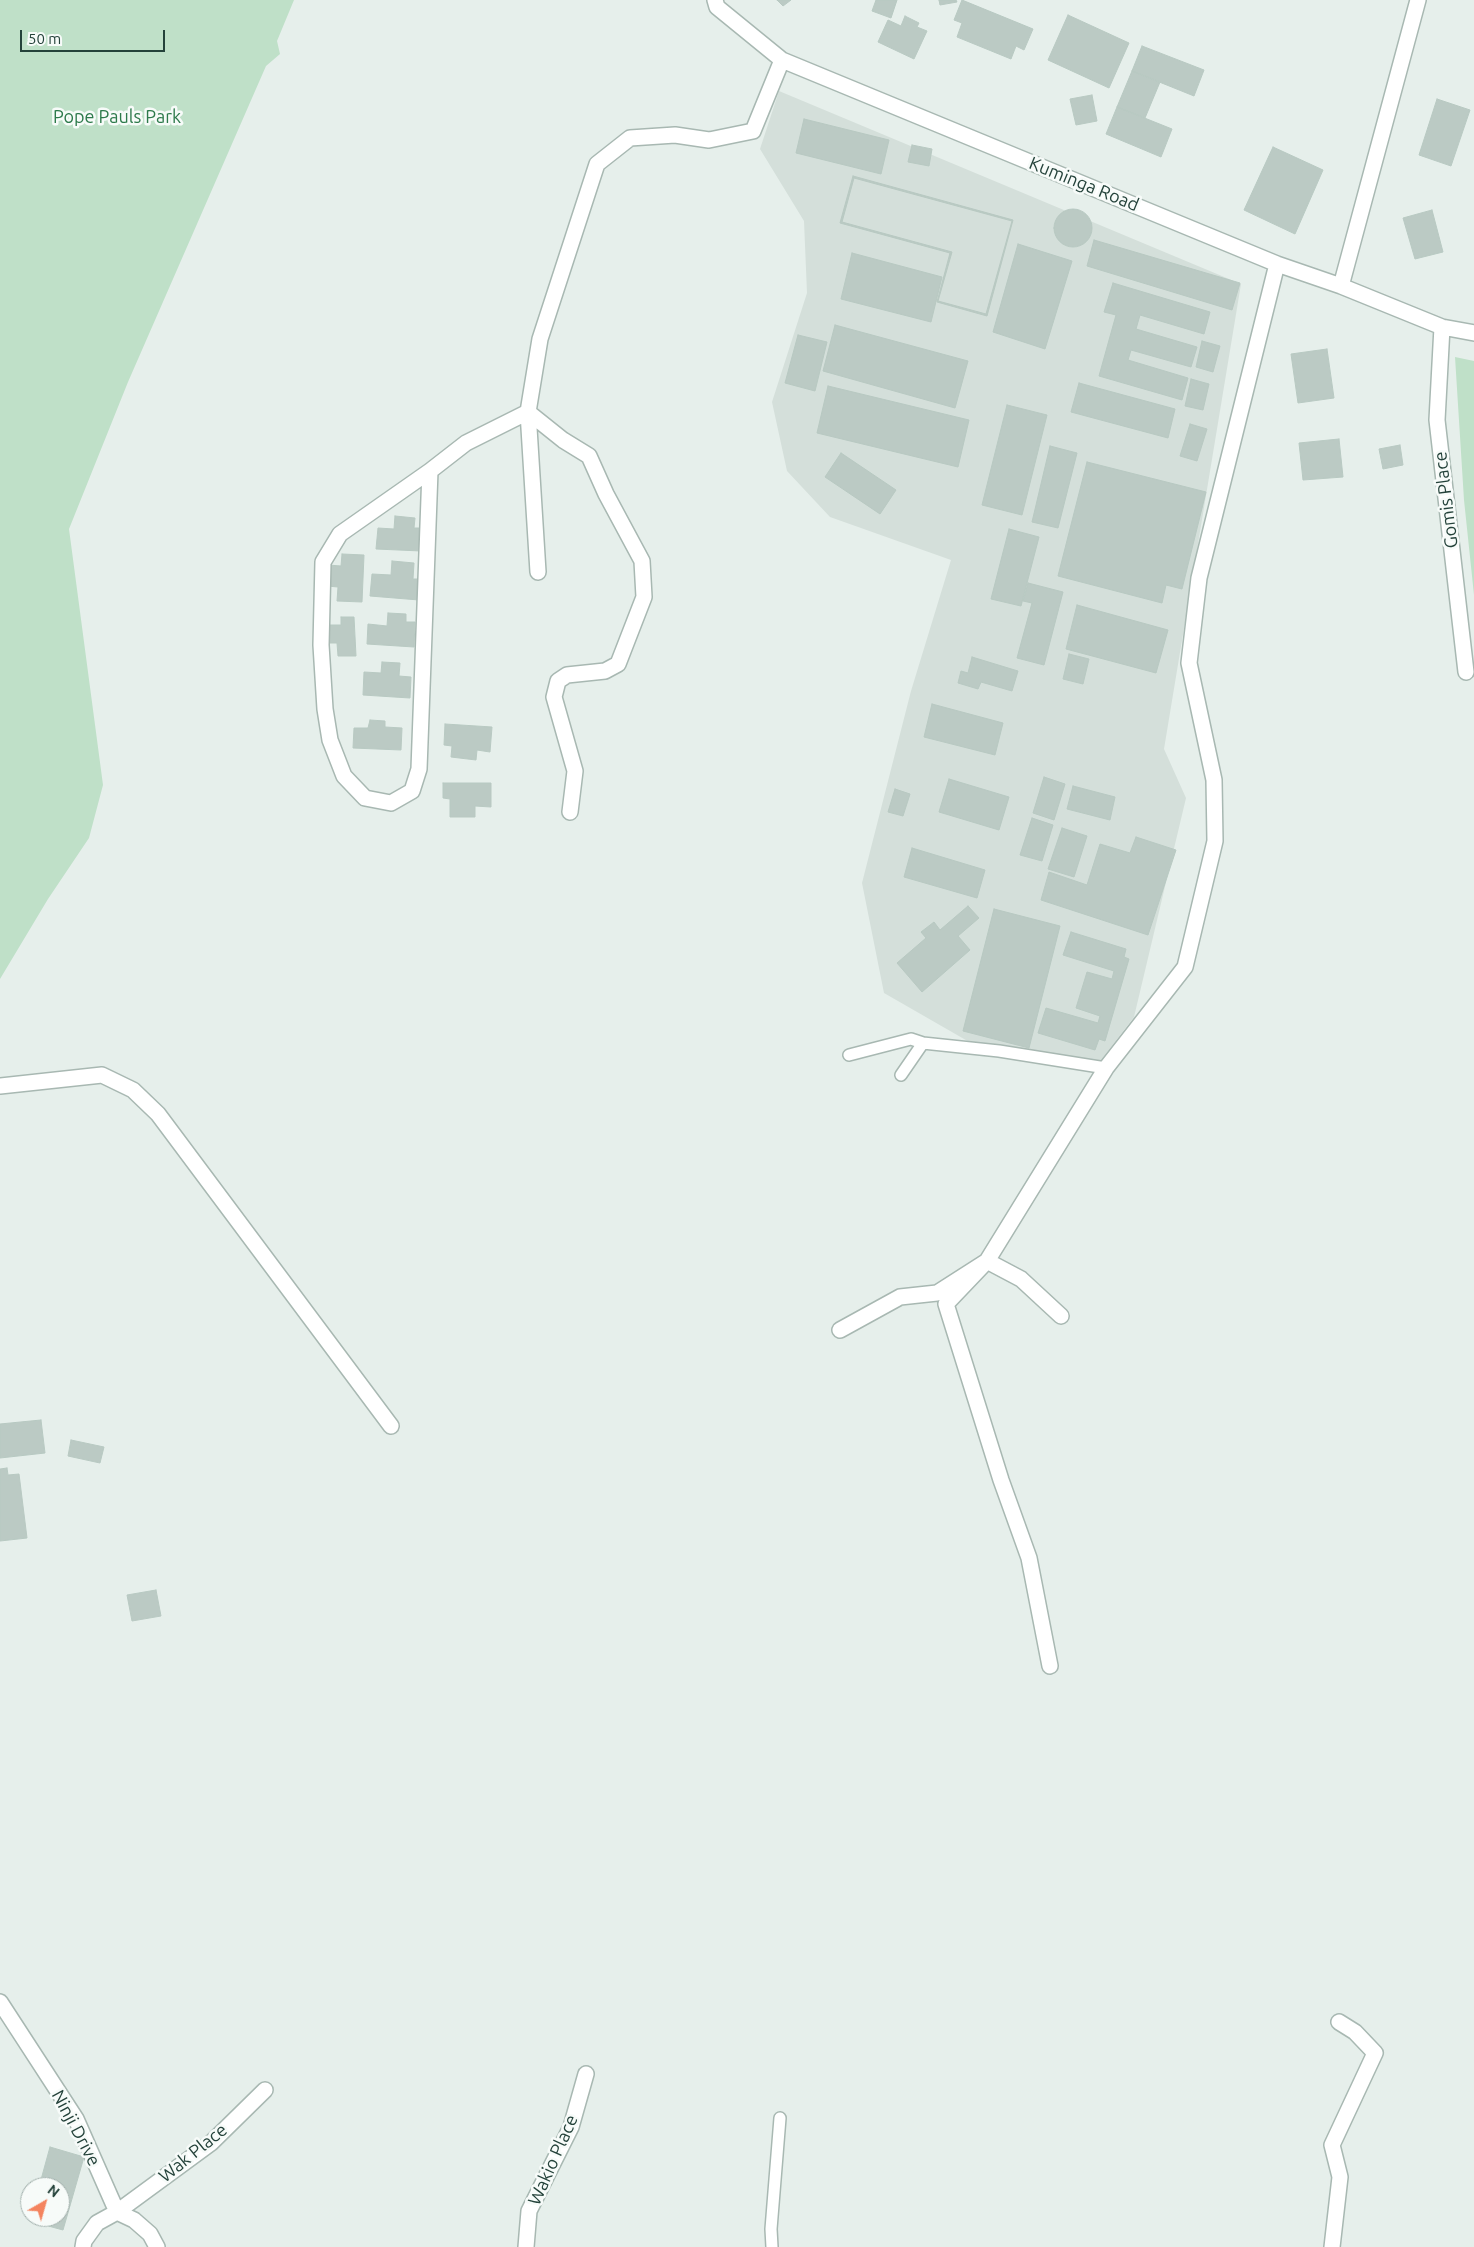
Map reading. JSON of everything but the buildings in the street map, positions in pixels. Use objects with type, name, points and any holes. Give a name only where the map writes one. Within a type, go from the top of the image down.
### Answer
[{"type":"street","name":"Kuminga Road","points":[[715,0],[718,7],[782,60],[1277,264],[1341,286],[1442,327],[1474,333]]},
{"type":"street","points":[[1341,286],[1418,0]]},
{"type":"street","points":[[538,572],[528,412],[540,339],[597,164],[630,138],[675,135],[709,140],[753,131],[782,60]]},
{"type":"street","points":[[1050,1666],[1029,1558],[1001,1480],[946,1304],[987,1262],[1106,1068],[1185,967],[1215,841],[1214,780],[1189,662],[1199,578],[1277,264]]},
{"type":"street","name":"Gomis Place","points":[[1442,327],[1436,420],[1466,672]]},
{"type":"street","points":[[430,471],[419,769],[412,791],[391,803],[365,798],[344,776],[330,740],[325,709],[321,645],[323,562],[340,534],[430,471],[466,443],[528,412]]},
{"type":"street","points":[[528,412],[563,440],[589,456],[606,494],[642,561],[644,597],[618,664],[605,671],[567,675],[558,681],[554,697],[575,771],[570,812]]},
{"type":"street","points":[[0,1086],[102,1075],[133,1090],[158,1114],[392,1426]]},
{"type":"street","points":[[987,1262],[1021,1279],[1061,1316]]},
{"type":"street","points":[[840,1330],[900,1297],[937,1293],[987,1262]]},
{"type":"street","name":"Ninji Drive","points":[[0,2002],[76,2119],[117,2212]]},
{"type":"street","points":[[1332,2247],[1340,2177],[1332,2145],[1375,2053],[1354,2032],[1339,2022]]},
{"type":"street","name":"Wakio Place","points":[[526,2247],[529,2211],[571,2127],[586,2074]]},
{"type":"street","name":"Wak Place","points":[[83,2247],[84,2241],[97,2223],[117,2212],[211,2143],[265,2090]]},
{"type":"street","points":[[117,2212],[134,2220],[150,2234],[157,2247]]},
{"type":"lane","points":[[849,1055],[911,1039],[923,1043],[999,1051],[1106,1068]]},
{"type":"lane","points":[[901,1075],[923,1043]]},
{"type":"lane","points":[[772,2247],[770,2229],[780,2118]]},
{"type":"shaded area","points":[[779,91],[1241,284],[1164,749],[1186,798],[1134,1017],[1094,1069],[978,1047],[884,993],[862,883],[911,691],[951,560],[830,517],[787,471],[772,402],[807,293],[804,221],[760,149]]},
{"type":"green space","name":"Pope Pauls Park","points":[[0,0],[294,0],[277,41],[280,54],[266,66],[128,382],[69,529],[103,785],[89,838],[48,899],[0,979]]},
{"type":"green space","points":[[1455,357],[1474,361],[1474,595],[1464,500]]}]
